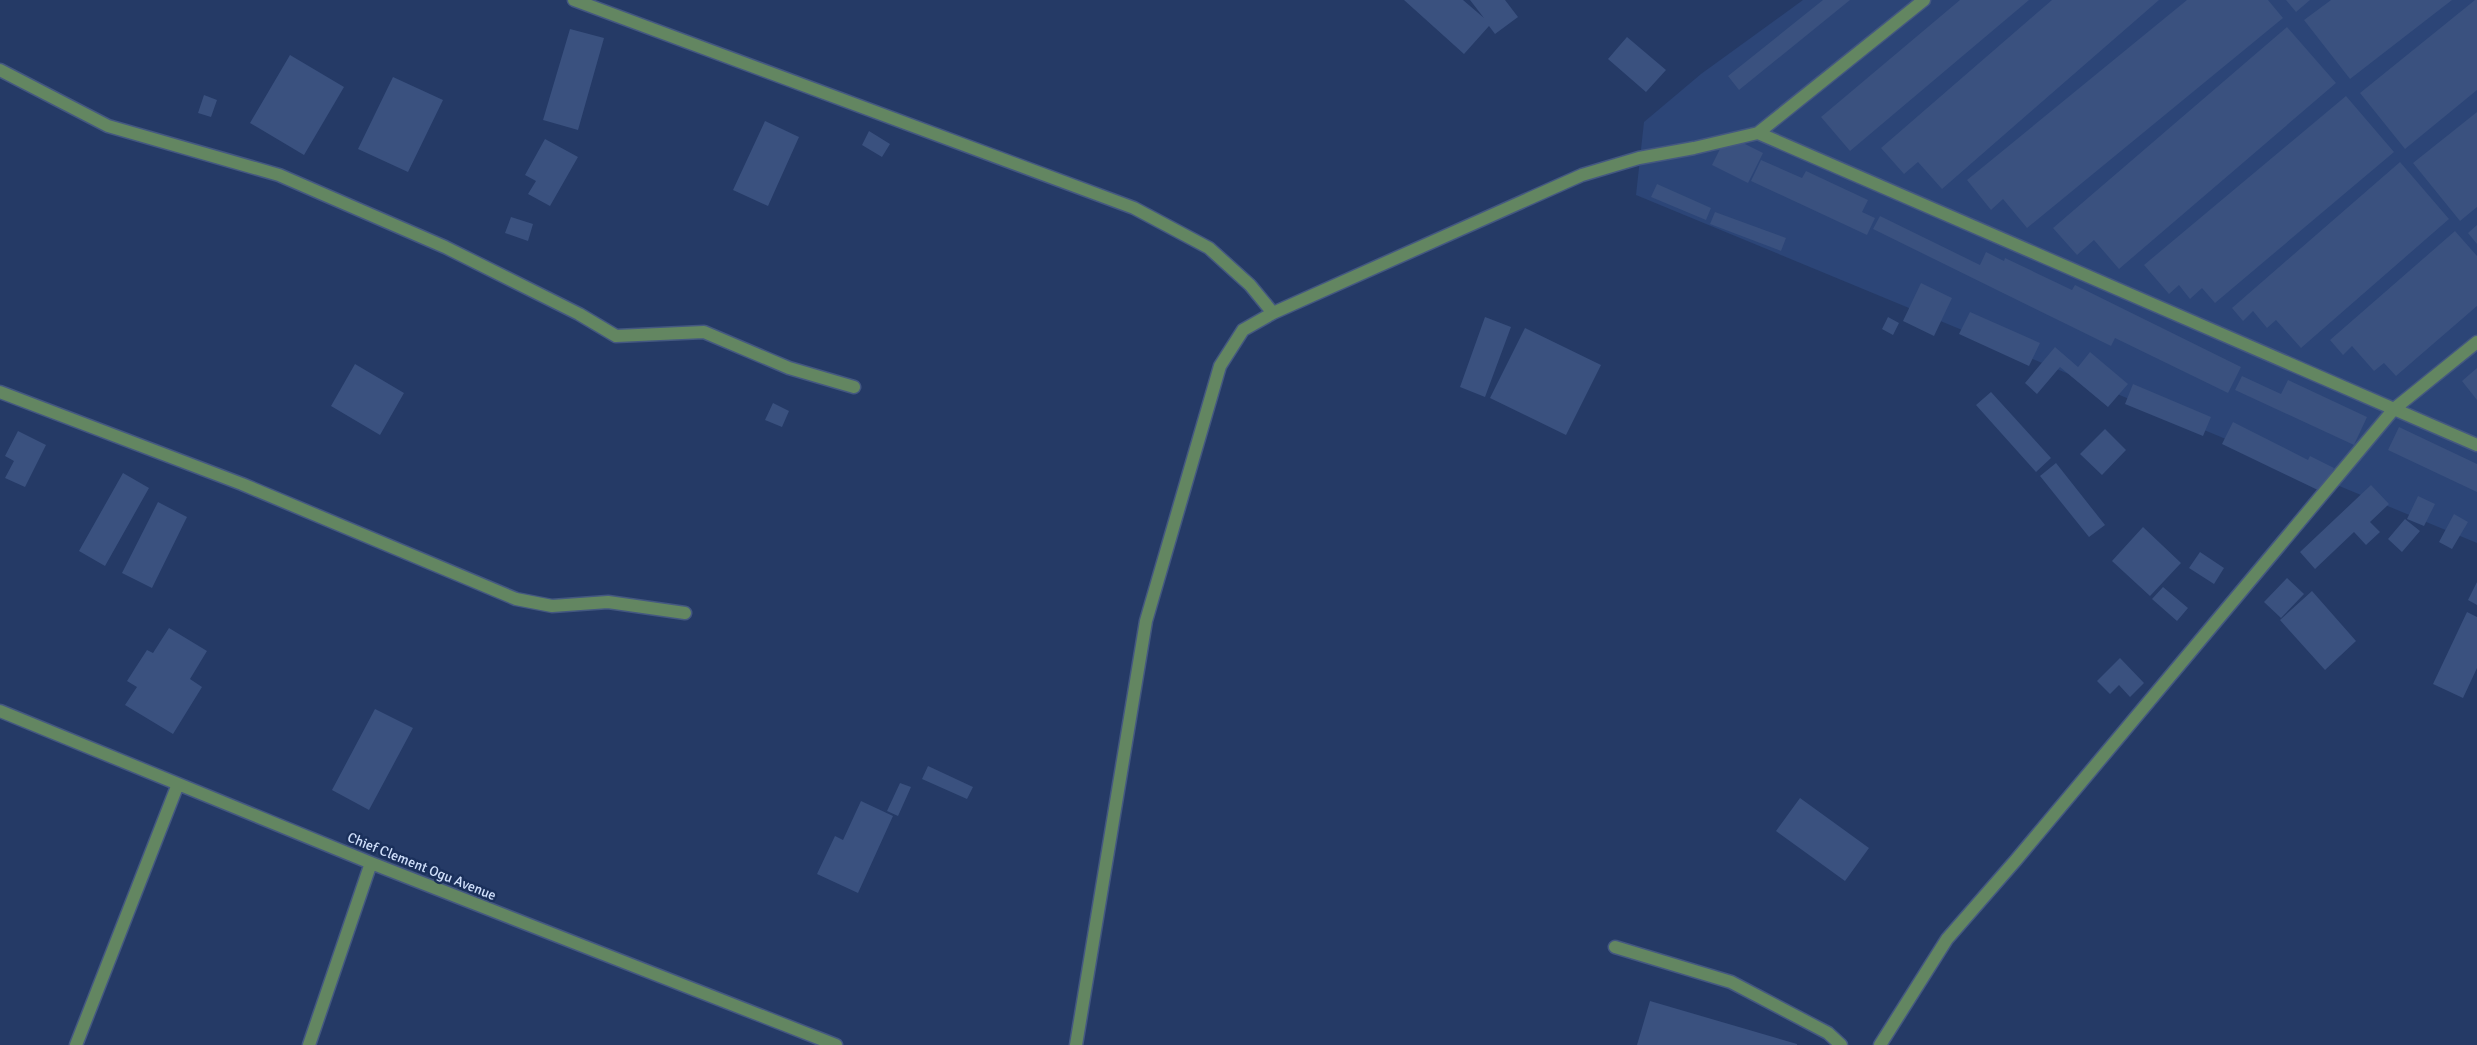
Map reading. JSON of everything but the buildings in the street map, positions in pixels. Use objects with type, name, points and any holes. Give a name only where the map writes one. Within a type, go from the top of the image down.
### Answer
[{"type":"street","points":[[574,0],[1134,208],[1209,248],[1250,285],[1273,312]]},
{"type":"street","points":[[1076,1045],[1146,620],[1220,366],[1243,330],[1273,312],[1582,174],[1639,158],[1694,148],[1758,133],[1924,0]]},
{"type":"street","points":[[0,70],[108,126],[280,175],[445,247],[579,314],[616,336],[704,332],[789,368],[854,387]]},
{"type":"street","points":[[1758,133],[2477,445]]},
{"type":"street","points":[[1880,1045],[1947,939],[2016,860],[2394,409],[2477,342]]},
{"type":"street","points":[[0,392],[242,484],[516,599],[552,606],[608,602],[685,613]]},
{"type":"street","name":"Chief Clement Ogu Avenue","points":[[0,711],[371,863],[836,1045]]},
{"type":"street","points":[[76,1045],[178,784]]},
{"type":"street","points":[[309,1045],[371,863]]},
{"type":"street","points":[[1615,947],[1731,982],[1828,1033],[1841,1045]]},
{"type":"shaded area","points":[[1803,0],[2477,0],[2477,543],[1636,195],[1644,122],[1701,74]]}]
